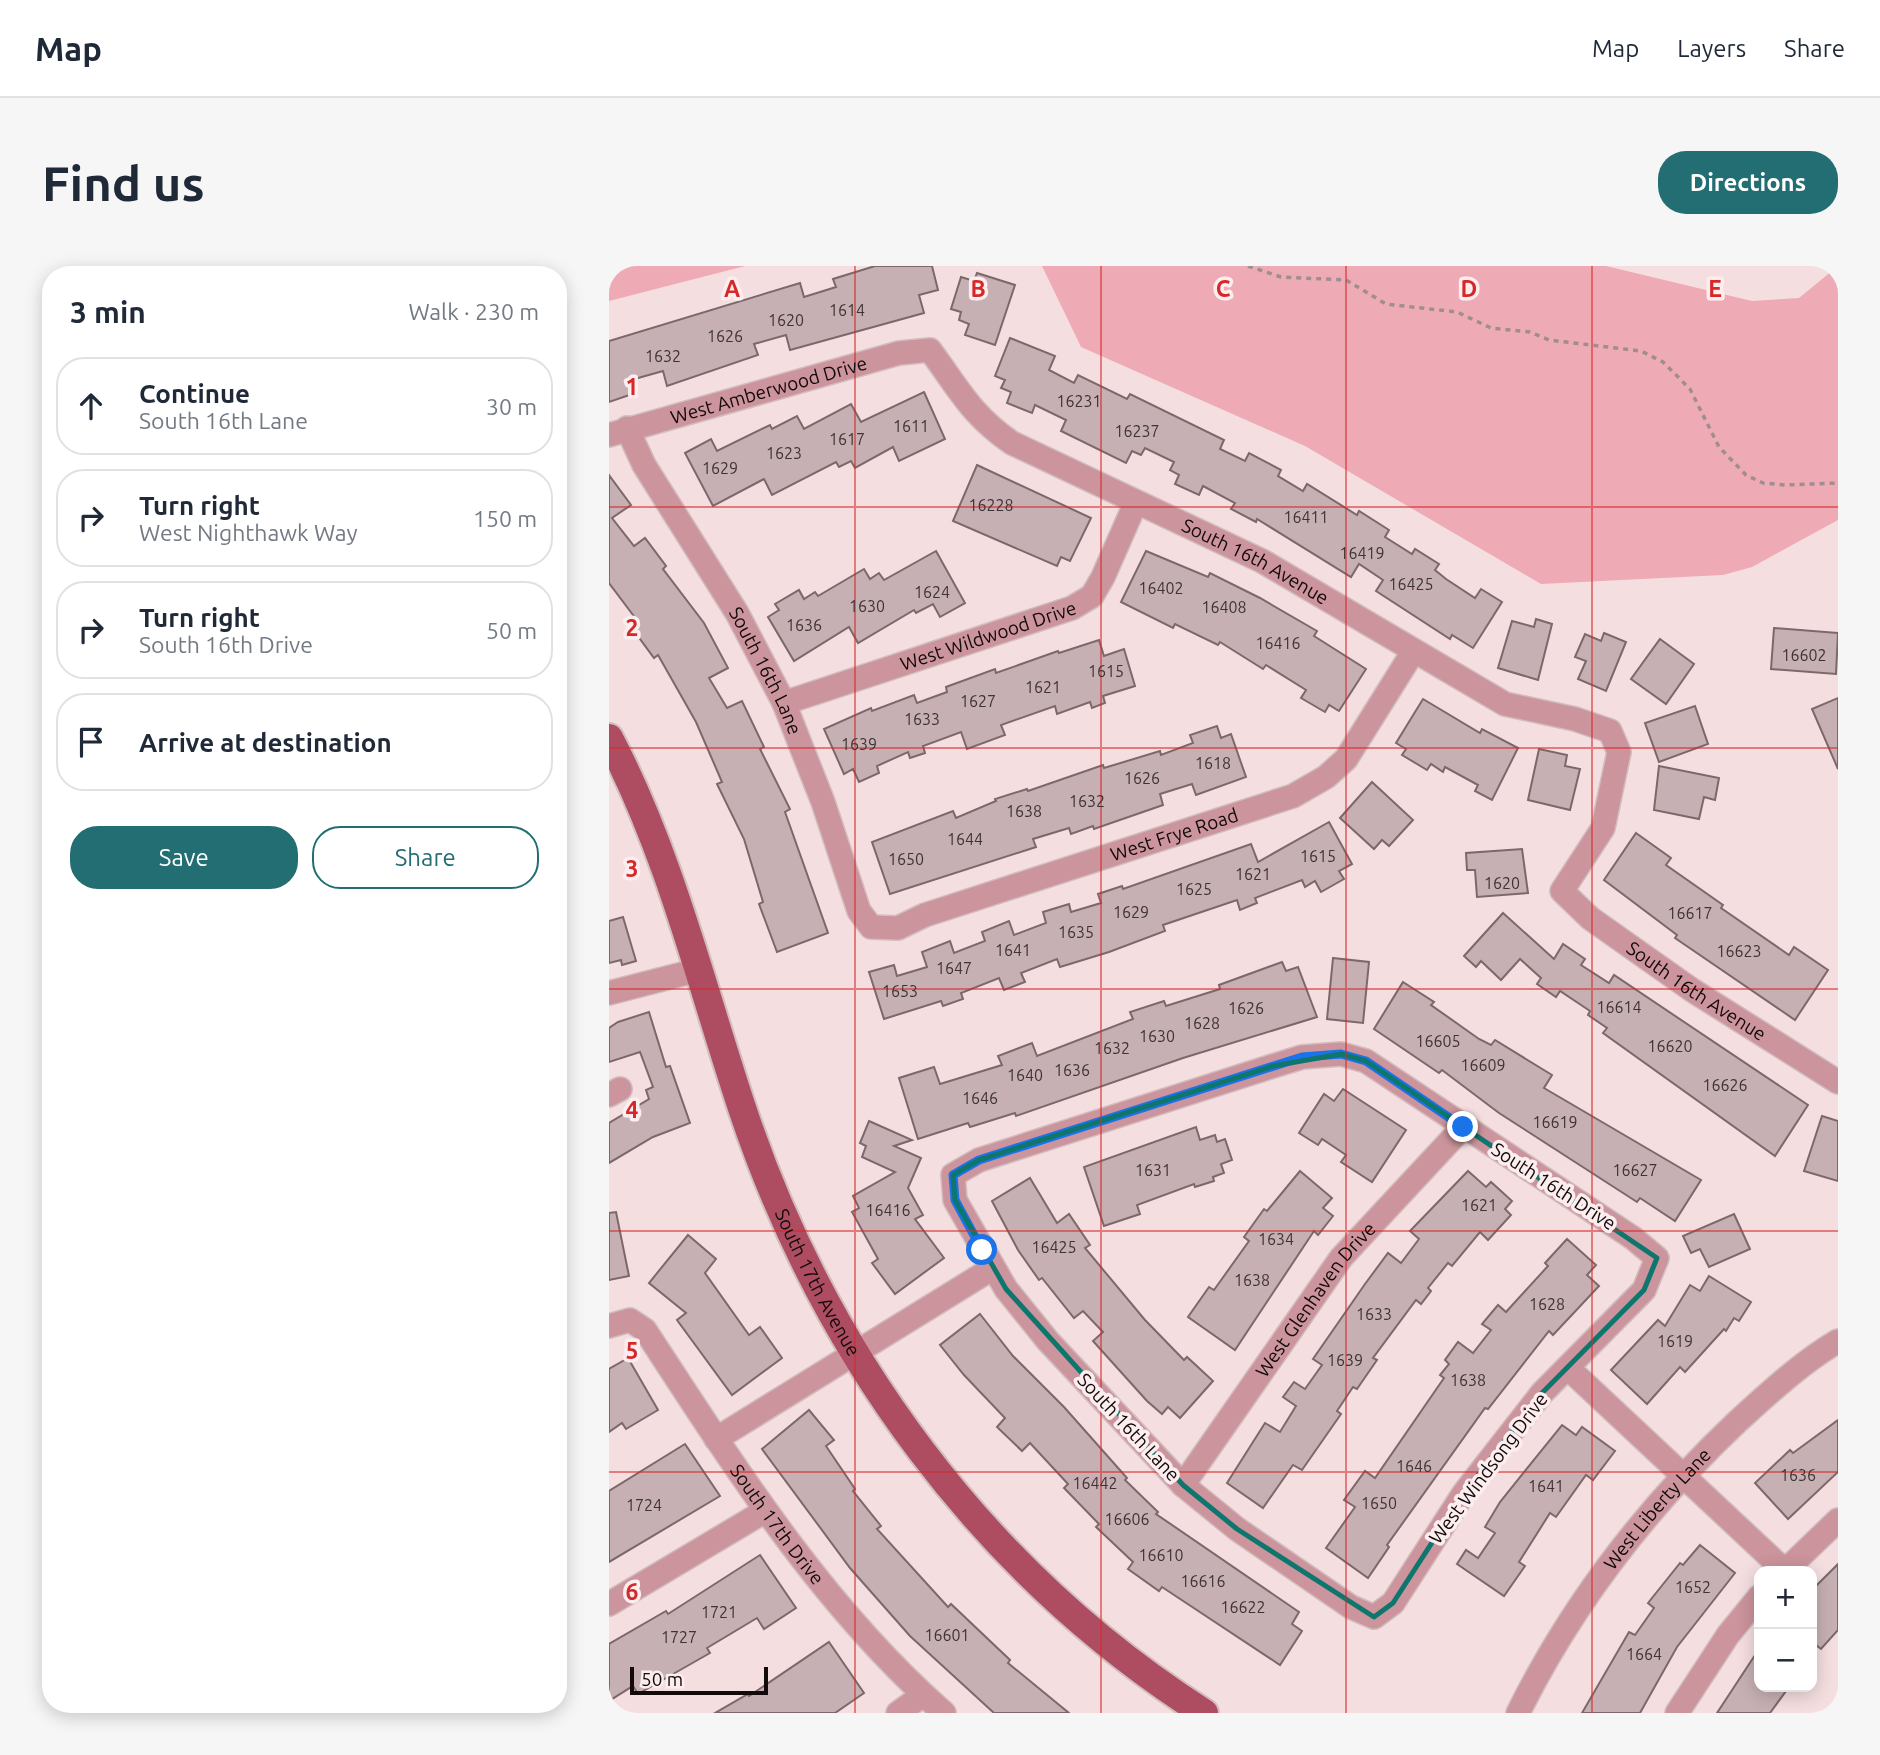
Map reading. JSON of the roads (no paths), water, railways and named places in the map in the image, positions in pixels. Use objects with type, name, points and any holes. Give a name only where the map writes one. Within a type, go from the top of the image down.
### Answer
[{"type":"main road","name":"South 17th Avenue","points":[[609,738],[643,810],[775,1201],[808,1270],[853,1352],[935,1469],[1002,1549],[1046,1593],[1097,1635],[1204,1713]]},
{"type":"street","name":"West Amberwood Drive","points":[[618,431],[899,353],[930,349]]},
{"type":"street","name":"South 16th Avenue","points":[[930,349],[966,404],[986,425],[1012,443],[1262,561],[1505,704],[1575,719],[1610,731],[1619,752],[1604,828],[1562,891],[1590,918],[1692,990],[1803,1063],[1838,1082]]},
{"type":"street","name":"South 16th Lane","points":[[618,431],[644,465],[731,601],[784,704],[823,802],[859,911],[871,928]]},
{"type":"street","name":"West Wildwood Drive","points":[[784,704],[1072,608],[1092,596],[1136,502]]},
{"type":"street","name":"West Frye Road","points":[[871,928],[898,928],[938,911],[1293,796],[1326,777],[1346,759],[1413,652]]},
{"type":"street","points":[[609,993],[698,970]]},
{"type":"street","name":"South 16th Drive","points":[[953,1175],[979,1160],[1273,1066],[1302,1057],[1341,1054],[1366,1061],[1633,1238],[1657,1258]]},
{"type":"street","name":"West Glenhaven Drive","points":[[1183,1485],[1341,1258],[1463,1127]]},
{"type":"street","name":"South 16th Lane","points":[[953,1175],[955,1200],[993,1268],[1048,1340],[1183,1485],[1237,1529],[1351,1607],[1374,1617]]},
{"type":"street","name":"West Windsong Drive","points":[[1374,1617],[1393,1603],[1464,1493],[1542,1393],[1644,1290],[1657,1258]]},
{"type":"street","points":[[716,1439],[993,1268]]},
{"type":"street","name":"South 17th Drive","points":[[619,1323],[645,1330],[765,1511],[841,1609],[923,1695],[944,1713]]},
{"type":"street","name":"West Liberty Lane","points":[[1518,1713],[1585,1598],[1631,1535],[1682,1474],[1763,1398],[1838,1341]]},
{"type":"street","points":[[1568,1368],[1780,1566]]},
{"type":"street","points":[[609,1604],[765,1511]]},
{"type":"street","points":[[1790,1566],[1838,1520]]},
{"type":"street","points":[[1677,1713],[1728,1635],[1754,1603]]},
{"type":"street","points":[[898,1713],[923,1695]]}]
